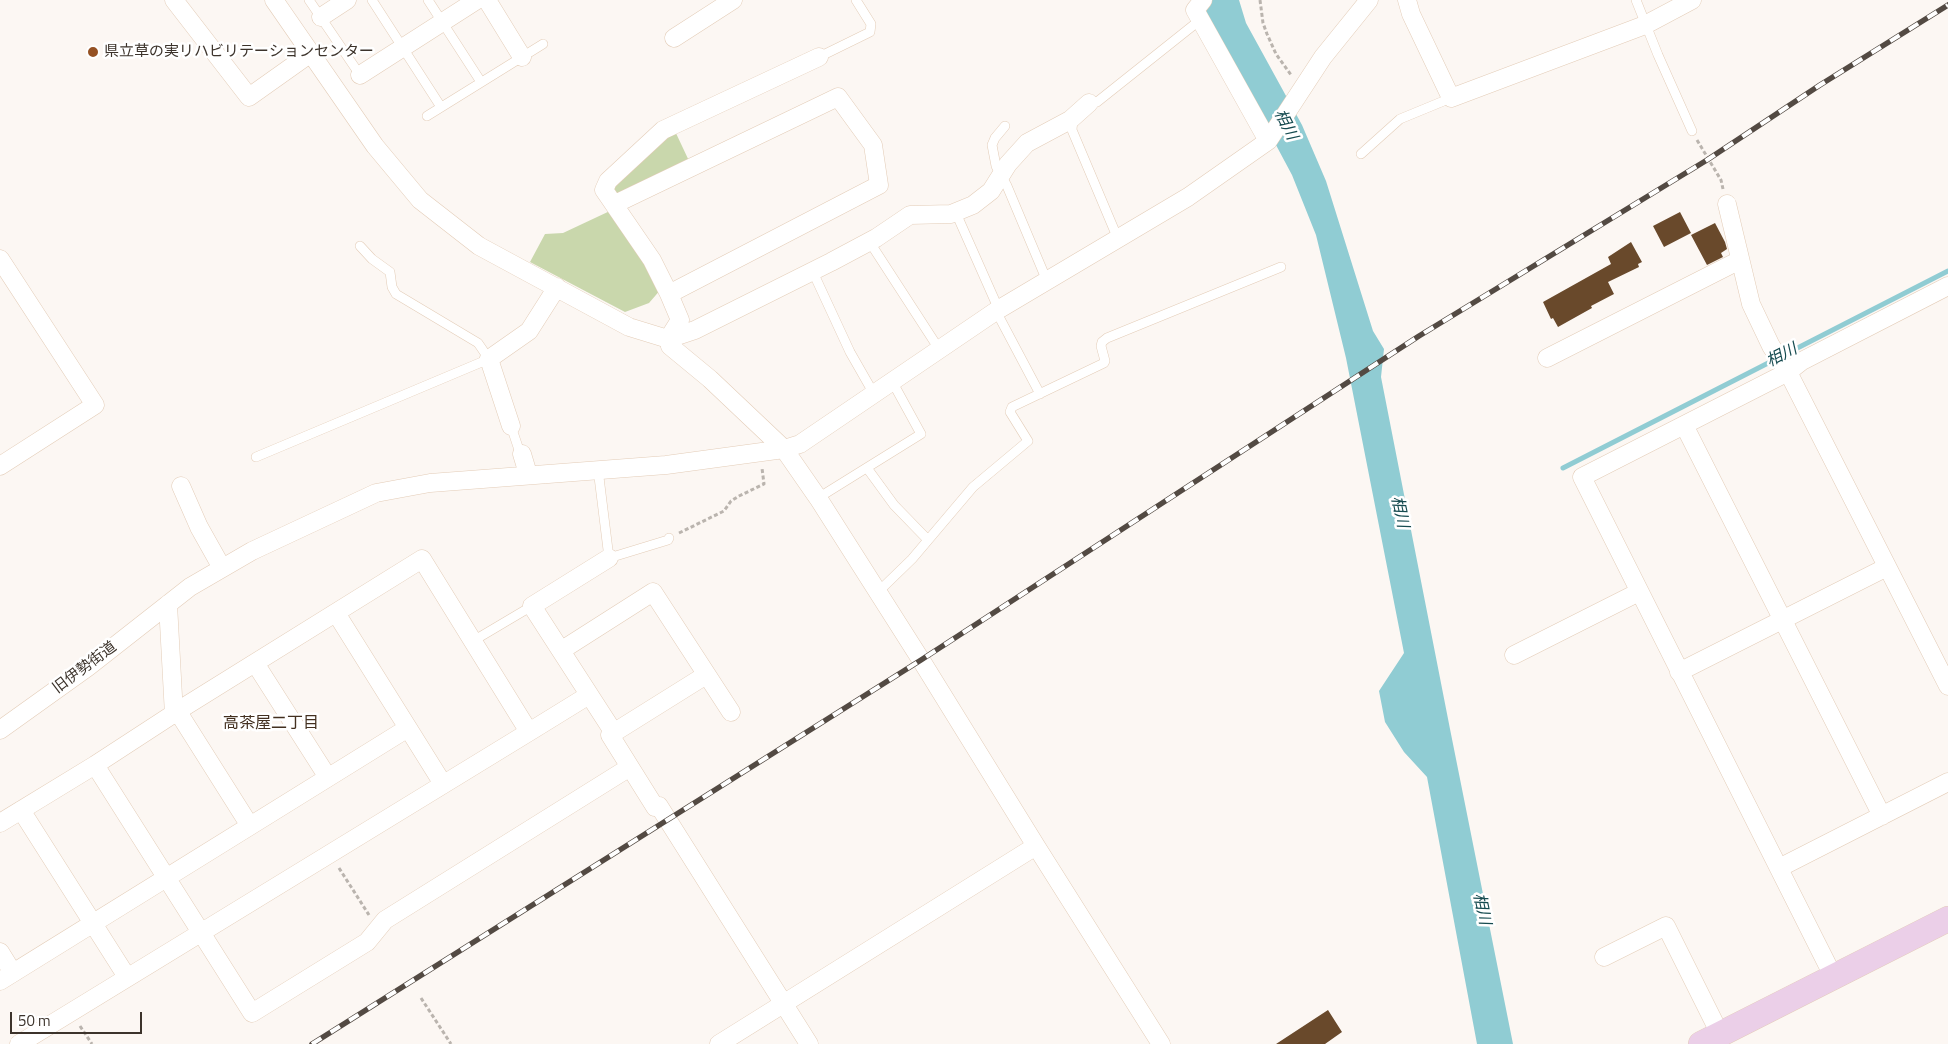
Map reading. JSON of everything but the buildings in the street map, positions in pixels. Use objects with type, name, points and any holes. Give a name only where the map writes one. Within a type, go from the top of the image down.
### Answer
[{"type":"street","points":[[174,0],[249,97],[311,53]]},
{"type":"street","points":[[274,0],[375,146],[420,200],[479,246],[629,328],[668,339],[695,330],[869,241],[910,216],[956,212],[974,205],[991,191],[1008,164],[1027,144],[1073,118],[1089,103]]},
{"type":"street","points":[[321,17],[347,0]]},
{"type":"street","points":[[360,75],[477,0]]},
{"type":"street","points":[[487,0],[522,57]]},
{"type":"street","points":[[674,38],[733,0]]},
{"type":"street","points":[[1203,0],[1195,10],[1268,141],[1323,57],[1368,0]]},
{"type":"street","points":[[1407,0],[1411,14],[1451,98],[1645,25],[1692,0]]},
{"type":"street","points":[[819,57],[663,130],[608,181],[604,190],[652,260],[669,294],[680,320],[668,339],[670,346],[710,379],[784,449],[878,592],[1162,1044]]},
{"type":"street","points":[[615,204],[838,97],[873,145],[879,185],[669,294]]},
{"type":"street","name":"旧伊勢街道","points":[[0,730],[88,666],[190,587],[284,535],[376,493],[430,482],[666,465],[784,449],[800,444],[998,310],[1188,197],[1268,141]]},
{"type":"street","points":[[1727,204],[1751,304],[1948,686]]},
{"type":"street","points":[[0,259],[95,405],[0,466]]},
{"type":"street","points":[[1547,358],[1740,260]]},
{"type":"street","points":[[1833,976],[1582,477],[1684,425],[1782,363],[1802,361],[1948,286]]},
{"type":"street","points":[[511,426],[489,359],[529,331],[557,287]]},
{"type":"street","points":[[1684,425],[1882,816]]},
{"type":"street","points":[[522,454],[528,474]]},
{"type":"street","points":[[181,486],[199,527],[222,568]]},
{"type":"street","points":[[610,558],[532,606],[614,733]]},
{"type":"street","points":[[0,823],[422,559],[529,732]]},
{"type":"street","points":[[1679,672],[1887,567]]},
{"type":"street","points":[[562,650],[653,592],[730,712]]},
{"type":"street","points":[[1514,655],[1639,592]]},
{"type":"street","points":[[168,604],[176,714],[250,826]]},
{"type":"street","points":[[336,613],[444,784]]},
{"type":"street","points":[[255,664],[327,776]]},
{"type":"street","points":[[706,675],[610,735],[655,807],[659,806],[809,1044]]},
{"type":"street","points":[[19,1044],[589,695]]},
{"type":"street","points":[[0,952],[7,977],[93,925],[327,776],[408,728]]},
{"type":"street","points":[[95,765],[252,1013],[367,942],[384,920],[630,767]]},
{"type":"street","points":[[1778,868],[1948,782]]},
{"type":"street","points":[[21,810],[126,978]]},
{"type":"street","points":[[719,1044],[1036,846]]},
{"type":"street","points":[[1604,957],[1666,926],[1710,1039],[1948,919]]},
{"type":"lane","points":[[309,0],[360,75]]},
{"type":"lane","points":[[372,0],[441,107]]},
{"type":"lane","points":[[428,0],[481,82]]},
{"type":"lane","points":[[819,57],[870,32],[871,24],[856,0]]},
{"type":"lane","points":[[1636,0],[1645,25],[1692,131]]},
{"type":"lane","points":[[1089,103],[1097,102],[1200,20]]},
{"type":"lane","points":[[426,116],[543,44]]},
{"type":"lane","points":[[1361,154],[1400,119],[1451,98]]},
{"type":"lane","points":[[1073,118],[1072,130],[1118,239]]},
{"type":"lane","points":[[1005,126],[995,138],[992,146],[995,161],[1047,282]]},
{"type":"lane","points":[[956,212],[998,310],[1040,394]]},
{"type":"lane","points":[[869,241],[939,349]]},
{"type":"lane","points":[[256,457],[489,359],[478,343],[396,294],[392,288],[390,272],[372,259],[360,246]]},
{"type":"lane","points":[[878,592],[912,559],[973,488],[1028,441],[1009,410],[1104,363],[1105,360],[1101,346],[1102,342],[1107,338],[1281,267]]},
{"type":"lane","points":[[812,270],[850,352],[874,394]]},
{"type":"lane","points":[[818,498],[921,434],[892,383]]},
{"type":"lane","points":[[511,426],[522,454]]},
{"type":"lane","points":[[867,468],[894,505],[928,540]]},
{"type":"lane","points":[[598,470],[610,558],[668,540],[669,538]]},
{"type":"lane","points":[[473,641],[532,606]]},
{"type":"path","points":[[1260,0],[1263,23],[1276,54],[1302,91]]},
{"type":"path","points":[[1692,131],[1707,160],[1721,180],[1727,204]]},
{"type":"path","points":[[669,538],[724,512],[731,501],[764,484],[760,452]]},
{"type":"path","points":[[329,853],[377,928]]},
{"type":"path","points":[[421,998],[451,1044]]},
{"type":"green space","points":[[674,129],[690,163],[619,198],[610,185]]},
{"type":"green space","points":[[612,210],[662,288],[649,303],[625,312],[530,262],[545,234],[563,233]]},
{"type":"water","points":[[1205,0],[1239,0],[1246,23],[1302,125],[1326,181],[1373,331],[1384,349],[1381,377],[1513,1044],[1477,1044],[1427,777],[1404,752],[1385,722],[1379,691],[1404,653],[1346,358],[1316,235],[1292,175],[1205,12]]},
{"type":"waterway","name":"相川","points":[[1563,468],[1948,271]]},
{"type":"railway","points":[[312,1044],[921,660],[1419,336],[1707,160],[1820,85],[1948,5]]},
{"type":"place","name":"県立草の実リハビリテーションセンター","points":[[93,52]]},
{"type":"district","name":"高茶屋二丁目","points":[[271,724]]}]
